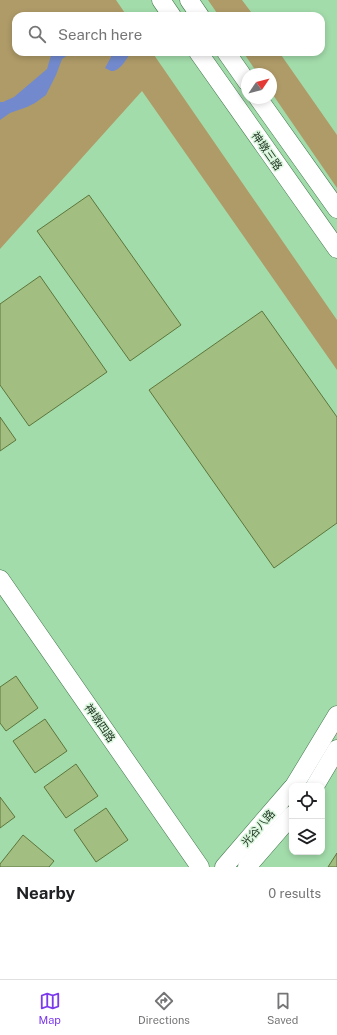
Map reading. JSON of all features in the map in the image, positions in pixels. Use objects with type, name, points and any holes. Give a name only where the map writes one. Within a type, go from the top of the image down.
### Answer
[{"type":"street","points":[[161,0],[169,12]]},
{"type":"street","points":[[189,0],[197,12]]},
{"type":"street","name":"神墩三路","points":[[201,56],[337,250]]},
{"type":"street","points":[[229,56],[241,73]]},
{"type":"street","points":[[262,104],[337,209]]},
{"type":"street","name":"神墩四路","points":[[0,579],[200,867]]},
{"type":"street","name":"光谷八路","points":[[295,783],[337,714]]},
{"type":"street","points":[[317,783],[337,749]]},
{"type":"street","name":"光谷八路","points":[[224,867],[289,792]]},
{"type":"street","name":"光谷八路","points":[[247,867],[289,818]]},
{"type":"shaded area","points":[[0,0],[116,0],[124,12],[12,12],[12,56],[155,56],[337,320],[337,370],[142,91],[0,249]]},
{"type":"shaded area","points":[[208,0],[242,0],[251,12],[216,12]]},
{"type":"shaded area","points":[[246,56],[282,56],[337,135],[337,188],[277,101],[277,68],[254,68]]},
{"type":"water","points":[[51,56],[66,56],[62,59],[46,95],[35,103],[10,113],[0,120],[0,102],[14,97],[47,69]]},
{"type":"water","points":[[128,56],[120,67],[114,71],[105,68],[111,57]]},
{"type":"building","points":[[89,195],[181,325],[130,361],[37,231]]},
{"type":"building","points":[[40,276],[107,372],[29,426],[0,385],[0,304]]},
{"type":"building","points":[[262,311],[337,417],[337,523],[274,568],[149,390]]},
{"type":"building","points":[[0,417],[16,440],[0,451]]},
{"type":"building","points":[[16,676],[38,708],[6,731],[0,723],[0,687]]},
{"type":"building","points":[[45,719],[67,751],[35,773],[13,741]]},
{"type":"building","points":[[76,764],[98,796],[66,818],[44,787]]},
{"type":"building","points":[[0,797],[15,817],[0,828]]},
{"type":"building","points":[[106,808],[128,840],[96,862],[74,830]]},
{"type":"building","points":[[23,835],[54,861],[49,867],[0,867],[0,864]]},
{"type":"building","points":[[337,853],[337,867],[328,867]]}]
